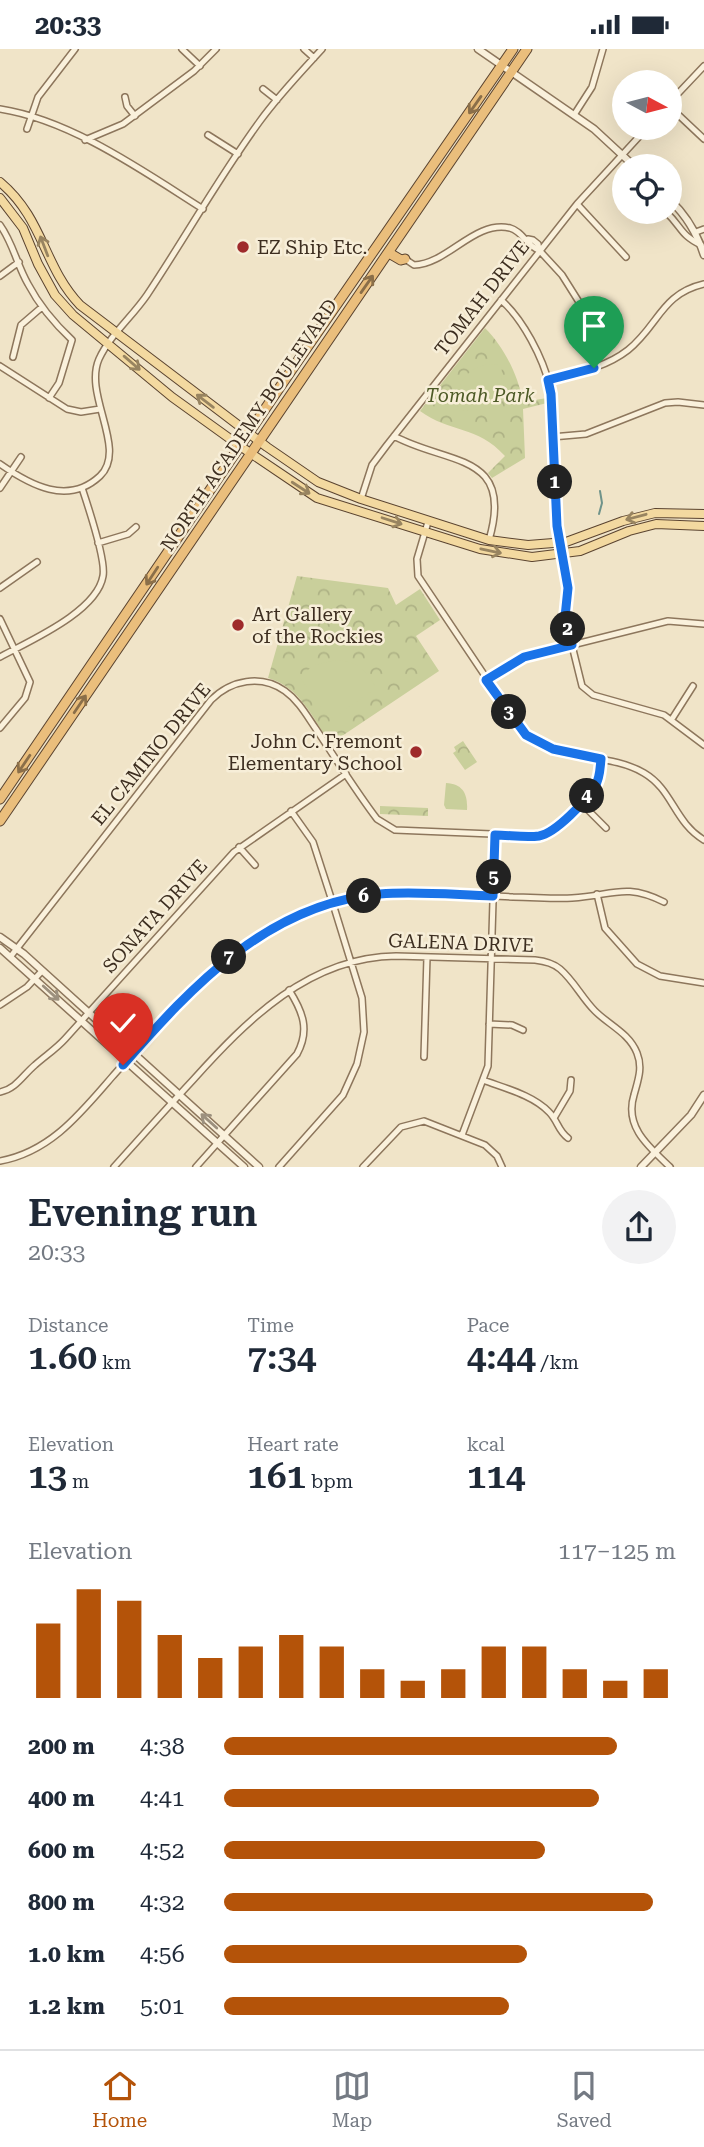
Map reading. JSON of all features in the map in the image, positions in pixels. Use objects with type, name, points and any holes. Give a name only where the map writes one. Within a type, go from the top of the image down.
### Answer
[{"type":"highway","name":"NORTH ACADEMY BOULEVARD","points":[[0,800],[248,433],[513,49]]},
{"type":"highway","name":"NORTH ACADEMY BOULEVARD","points":[[0,821],[527,49]]},
{"type":"highway","points":[[391,250],[401,260],[405,259]]},
{"type":"main road","points":[[0,182],[32,218],[54,269],[66,290],[80,305],[260,442],[318,482],[361,499],[489,540],[528,545],[560,544],[646,515],[673,512],[704,514]]},
{"type":"main road","points":[[0,198],[23,228],[55,295],[73,315],[172,397],[317,498],[502,554],[532,558],[562,555],[656,524],[704,526]]},
{"type":"street","points":[[27,129],[38,97],[75,49]]},
{"type":"street","points":[[182,49],[200,66]]},
{"type":"street","points":[[85,140],[112,131],[135,116],[200,66],[216,49]]},
{"type":"street","points":[[304,49],[314,58]]},
{"type":"street","points":[[0,464],[43,488],[59,492],[79,489],[101,475],[110,459],[94,377],[99,360],[144,299],[238,154],[277,100],[322,49]]},
{"type":"street","points":[[478,49],[594,129],[621,154]]},
{"type":"street","points":[[574,115],[592,87],[603,49]]},
{"type":"street","points":[[682,91],[704,66]]},
{"type":"street","points":[[263,89],[277,100]]},
{"type":"street","points":[[125,97],[127,106],[135,116]]},
{"type":"street","points":[[0,109],[31,116],[85,140],[138,168],[204,209]]},
{"type":"street","points":[[682,117],[704,139]]},
{"type":"street","points":[[208,135],[238,154]]},
{"type":"street","name":"TOMAH DRIVE","points":[[623,154],[636,140]]},
{"type":"street","name":"TOMAH DRIVE","points":[[361,499],[372,465],[539,250],[612,166]]},
{"type":"street","points":[[578,204],[626,257]]},
{"type":"street","points":[[682,213],[696,232],[704,255]]},
{"type":"street","points":[[677,224],[685,238],[701,244]]},
{"type":"street","points":[[0,225],[27,283],[42,307],[72,340],[59,383],[49,398]]},
{"type":"street","points":[[405,259],[414,265],[428,262],[493,228],[516,230],[538,244],[539,250],[562,275],[579,302]]},
{"type":"street","points":[[696,232],[704,229]]},
{"type":"street","points":[[0,276],[19,262]]},
{"type":"street","points":[[548,380],[594,368],[617,358],[637,342],[675,296],[704,284]]},
{"type":"street","points":[[501,300],[521,323],[548,380],[551,394],[560,544],[568,588],[565,617],[582,686],[586,692],[672,719],[704,745]]},
{"type":"street","points":[[13,357],[21,325],[42,307]]},
{"type":"street","points":[[0,366],[67,409],[78,412],[100,409]]},
{"type":"street","points":[[552,437],[586,434],[665,403],[704,405]]},
{"type":"street","points":[[394,436],[461,460],[482,473],[491,487],[495,505],[496,515],[489,540]]},
{"type":"street","points":[[0,488],[21,457]]},
{"type":"street","points":[[0,657],[65,625],[95,594],[102,582],[104,569],[98,543],[79,489]]},
{"type":"street","points":[[428,521],[416,565],[418,576],[522,731],[538,743],[553,749],[630,767],[650,777],[666,793],[681,821],[704,840]]},
{"type":"street","points":[[98,543],[128,534],[136,527]]},
{"type":"street","points":[[0,587],[37,562]]},
{"type":"street","points":[[0,619],[29,677],[30,687],[25,698],[0,728]]},
{"type":"street","points":[[486,680],[524,657],[668,621],[704,624]]},
{"type":"street","points":[[638,629],[640,636]]},
{"type":"street","name":"EL CAMINO DRIVE","points":[[11,956],[206,705],[216,695],[242,682],[260,681],[287,692],[303,710],[364,802],[385,826]]},
{"type":"street","points":[[672,719],[693,687]]},
{"type":"street","points":[[522,731],[528,725]]},
{"type":"street","points":[[380,834],[385,826],[399,831],[537,836],[546,834],[555,829],[581,803],[596,784],[601,759]]},
{"type":"street","name":"SONATA DRIVE","points":[[0,1093],[17,1084],[34,1065],[58,1046],[239,847],[346,774]]},
{"type":"street","points":[[581,803],[606,828]]},
{"type":"street","points":[[279,1167],[343,1095],[358,1064],[364,1021],[362,998],[313,842],[292,811]]},
{"type":"street","points":[[462,1135],[488,1066],[495,835]]},
{"type":"street","points":[[239,847],[255,865]]},
{"type":"street","points":[[0,1161],[24,1155],[52,1140],[219,964],[263,934],[333,904],[380,894],[572,898],[631,890],[664,902]]},
{"type":"street","points":[[597,894],[605,928],[637,964],[660,976],[704,983]]},
{"type":"street","points":[[0,937],[134,1053],[259,1167]]},
{"type":"street","points":[[0,948],[244,1167]]},
{"type":"street","name":"GALENA DRIVE","points":[[114,1167],[244,1025],[289,990],[351,962],[379,956],[548,962],[559,968],[595,1011],[629,1039],[638,1055]]},
{"type":"street","points":[[424,1057],[427,957]]},
{"type":"street","points":[[0,1005],[27,987],[41,971]]},
{"type":"street","points":[[196,1167],[292,1061],[301,1046],[304,1020],[302,1011],[289,990]]},
{"type":"street","points":[[489,1024],[512,1025],[523,1030]]},
{"type":"street","points":[[646,1052],[638,1055],[640,1072],[632,1100],[631,1116],[636,1132],[670,1167]]},
{"type":"street","points":[[483,1080],[524,1096],[547,1109],[560,1133],[568,1138]]},
{"type":"street","points":[[554,1118],[570,1091],[571,1080]]},
{"type":"street","points":[[641,1167],[697,1108],[704,1095]]},
{"type":"street","points":[[697,1108],[704,1113]]},
{"type":"street","points":[[363,1167],[394,1132],[406,1124],[424,1121],[477,1140],[491,1150],[502,1167]]},
{"type":"green space","name":"Tomah Park","points":[[485,328],[509,362],[523,402],[547,398],[547,403],[523,409],[525,458],[492,478],[488,473],[505,456],[495,446],[420,411]]},
{"type":"green space","points":[[502,365],[498,408],[459,411],[458,393],[464,378],[477,368]]},
{"type":"green space","points":[[297,576],[388,588],[396,605],[420,589],[440,620],[416,636],[439,671],[330,744],[297,696],[289,688],[268,678]]},
{"type":"green space","points":[[336,660],[349,662],[360,668],[376,688],[333,718],[328,717],[299,676],[315,665]]},
{"type":"green space","points":[[463,741],[477,762],[465,770],[453,753],[456,751],[454,747]]},
{"type":"green space","points":[[446,783],[457,785],[463,791],[467,799],[467,810],[446,809]]},
{"type":"green space","points":[[380,806],[428,808],[428,816],[380,814]]},
{"type":"waterway","points":[[599,514],[602,503],[600,491]]},
{"type":"place","name":"EZ Ship Etc.","points":[[243,247]]},
{"type":"place","name":"Art Gallery of the Rockies","points":[[238,625]]},
{"type":"place","name":"John C. Fremont Elementary School","points":[[416,752]]},
{"type":"route","points":[[123,1065],[219,964],[263,934],[290,921],[333,904],[380,894],[493,896],[495,835],[546,834],[555,829],[581,803],[596,784],[601,759],[553,749],[526,735],[486,680],[524,657],[572,645],[565,617],[568,588],[557,526],[551,394],[548,380],[594,368]]}]
